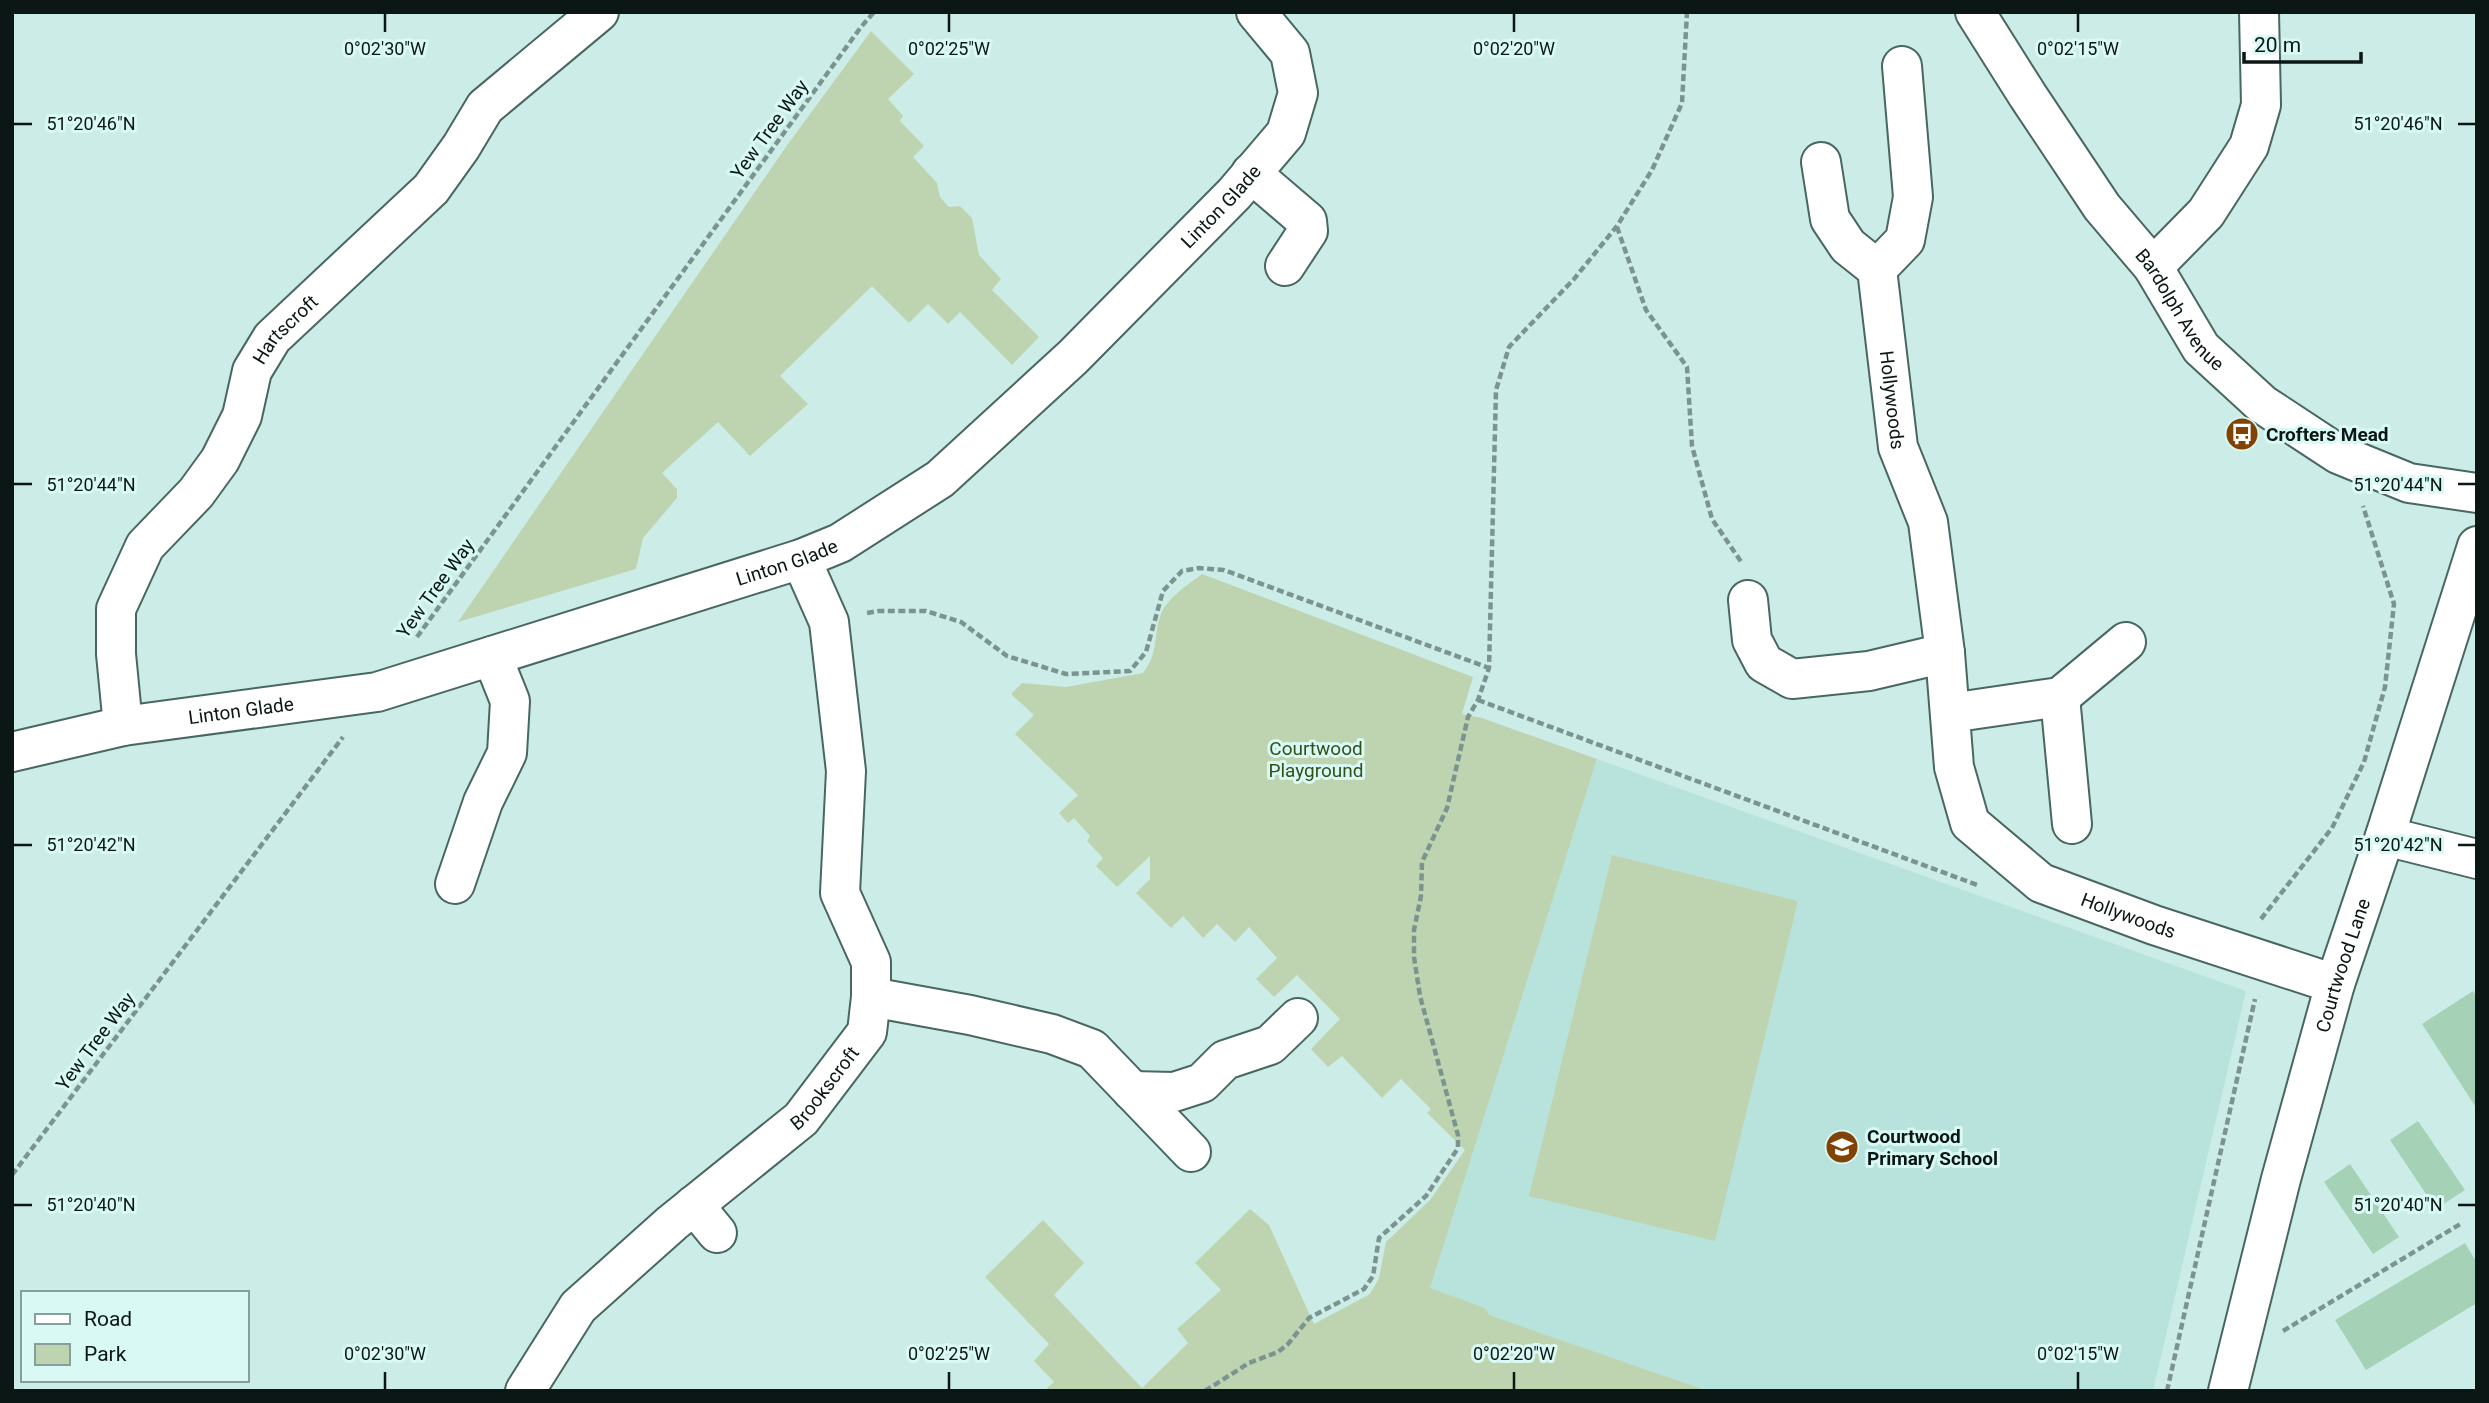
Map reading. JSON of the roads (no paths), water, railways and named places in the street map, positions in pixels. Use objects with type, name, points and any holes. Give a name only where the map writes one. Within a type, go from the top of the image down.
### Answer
[{"type":"street","name":"Hartscroft","points":[[123,726],[116,654],[116,609],[145,546],[196,493],[220,460],[242,416],[252,371],[272,338],[431,189],[485,107],[599,12]]},
{"type":"street","name":"Linton Glade","points":[[12,752],[123,726],[377,692],[801,559],[840,542],[940,479],[1073,357],[1234,194],[1286,132],[1298,93],[1290,53],[1256,12]]},
{"type":"street","name":"Bardolph Avenue","points":[[1975,12],[2102,206],[2153,268],[2201,348],[2262,404],[2338,454],[2409,483],[2477,493]]},
{"type":"street","points":[[2153,268],[2206,213],[2249,146],[2261,105],[2259,12]]},
{"type":"street","points":[[1821,162],[1830,219],[1848,246],[1877,269],[1905,240],[1913,197],[1902,66]]},
{"type":"street","points":[[1251,173],[1307,221],[1308,230],[1285,266]]},
{"type":"street","name":"Hollywoods","points":[[1877,269],[1898,447],[1928,522],[1945,653],[1954,767],[1970,823],[2041,883],[2245,956],[2335,984]]},
{"type":"street","name":"Courtwood Lane","points":[[2232,1375],[2281,1179],[2335,984],[2477,546]]},
{"type":"street","name":"Brookscroft","points":[[525,1391],[578,1307],[706,1219],[801,1119],[867,1032],[871,962],[839,893],[846,771],[829,622],[801,559]]},
{"type":"street","points":[[1748,600],[1752,640],[1764,663],[1792,679],[1869,671],[1945,653]]},
{"type":"street","points":[[1950,713],[2060,697],[2126,642]]},
{"type":"street","points":[[455,884],[483,802],[507,753],[510,701],[492,656]]},
{"type":"street","points":[[2060,697],[2072,824]]},
{"type":"street","points":[[2385,836],[2477,859]]},
{"type":"street","points":[[871,997],[970,1015],[1052,1034],[1092,1049],[1191,1152]]},
{"type":"street","points":[[1132,1091],[1174,1092],[1202,1083],[1225,1060],[1270,1045],[1298,1018]]},
{"type":"place","name":"Crofters Mead","points":[[2242,434]]},
{"type":"place","name":"Courtwood Primary School","points":[[1842,1147]]},
{"type":"park label","name":"Courtwood Playground","points":[[1316,759]]}]
